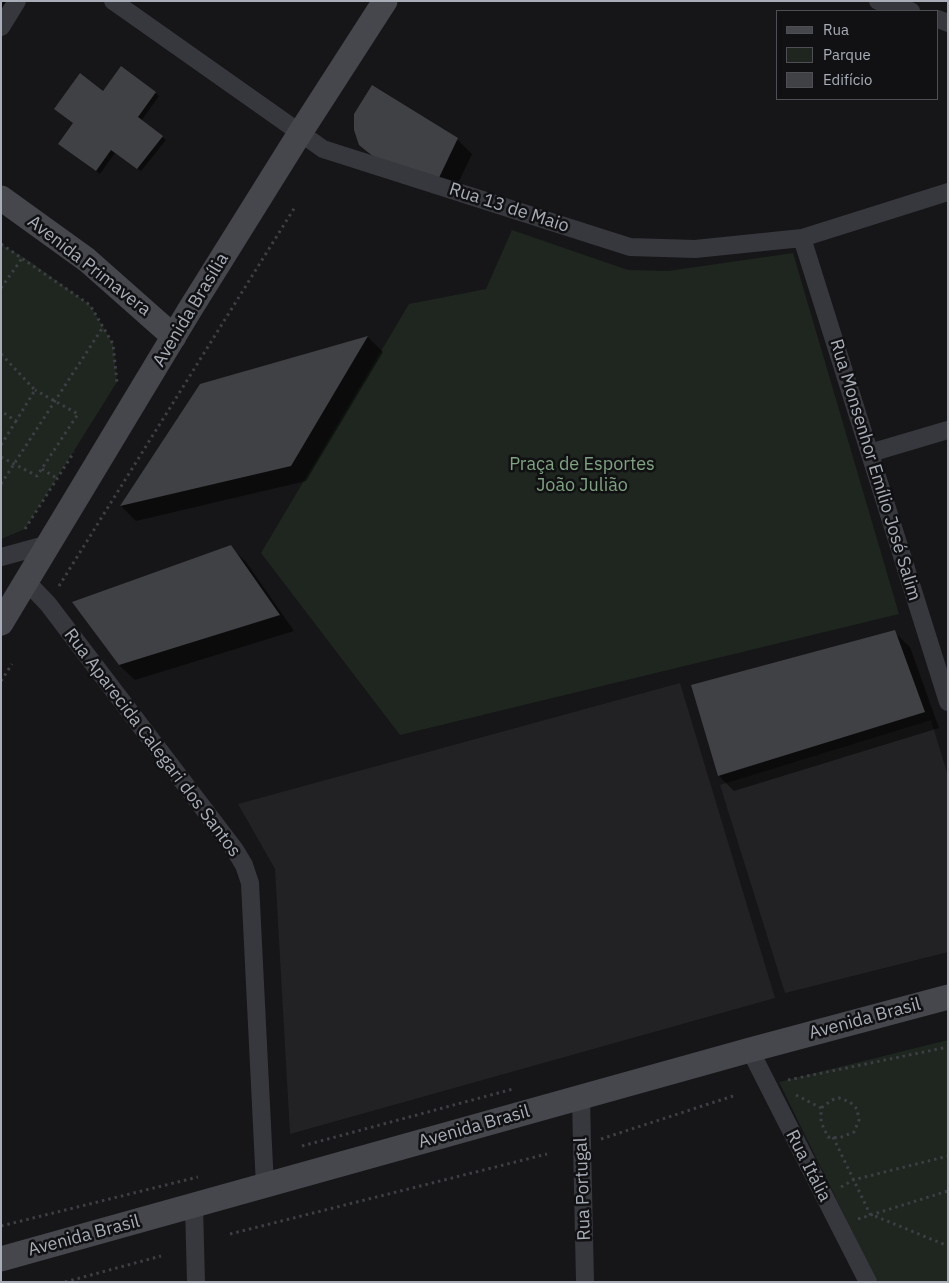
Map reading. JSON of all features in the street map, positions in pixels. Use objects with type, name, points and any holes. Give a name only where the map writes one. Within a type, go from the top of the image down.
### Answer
[{"type":"street","points":[[1,26],[17,1]]},
{"type":"street","name":"Rua 13 de Maio","points":[[113,1],[323,148],[630,247],[695,249],[802,238],[948,192]]},
{"type":"street","name":"Avenida Brasília","points":[[1,622],[174,336],[300,133],[385,1]]},
{"type":"street","points":[[878,1],[908,10]]},
{"type":"street","name":"Avenida Primavera","points":[[1,198],[87,260],[174,336]]},
{"type":"street","name":"Rua Monsenhor Emílio José Salim","points":[[802,238],[948,702]]},
{"type":"street","points":[[870,453],[948,430]]},
{"type":"street","points":[[1,557],[49,544]]},
{"type":"street","name":"Rua Aparecida Calegari dos Santos","points":[[26,581],[48,604],[235,850],[244,865],[250,883],[265,1186]]},
{"type":"street","name":"Avenida Brasil","points":[[1,1259],[750,1050],[948,997]]},
{"type":"street","name":"Rua Itália","points":[[750,1050],[868,1282]]},
{"type":"street","name":"Rua Portugal","points":[[581,1097],[585,1282]]},
{"type":"street","points":[[194,1206],[196,1282]]},
{"type":"path","points":[[48,604],[295,207]]},
{"type":"path","points":[[1,244],[90,305],[113,344],[118,382],[112,390]]},
{"type":"path","points":[[1,288],[22,257]]},
{"type":"path","points":[[1,484],[103,327]]},
{"type":"path","points":[[1,354],[35,390],[78,414],[37,476],[1,457]]},
{"type":"path","points":[[1,445],[35,390]]},
{"type":"path","points":[[1,412],[16,421]]},
{"type":"path","points":[[17,532],[25,529],[76,447]]},
{"type":"path","points":[[1,682],[12,664]]},
{"type":"path","points":[[779,1082],[948,1047]]},
{"type":"path","points":[[790,1092],[821,1108]]},
{"type":"path","points":[[598,1140],[733,1096]]},
{"type":"path","points":[[839,1098],[850,1102],[857,1109],[859,1120],[854,1132],[839,1138],[828,1137],[821,1122],[821,1108],[832,1100],[839,1098]]},
{"type":"path","points":[[833,1137],[870,1214],[948,1246]]},
{"type":"path","points":[[230,1234],[547,1154]]},
{"type":"path","points":[[840,1188],[853,1180],[948,1156]]},
{"type":"path","points":[[1,1226],[200,1177]]},
{"type":"path","points":[[870,1214],[948,1191]]},
{"type":"path","points":[[64,1282],[161,1256]]},
{"type":"shaded area","points":[[680,683],[775,998],[290,1134],[275,869],[238,804]]},
{"type":"shaded area","points":[[931,720],[948,776],[948,952],[785,993],[720,785]]},
{"type":"green space","name":"Praça de Esportes João Julião","points":[[512,230],[628,270],[668,271],[793,253],[899,614],[400,735],[261,553],[409,304],[486,289]]},
{"type":"green space","points":[[1,244],[28,260],[90,305],[113,344],[117,382],[25,529],[1,539]]},
{"type":"green space","points":[[948,1040],[948,1282],[877,1282],[779,1082]]},
{"type":"building","points":[[121,66],[156,92],[138,117],[163,136],[137,169],[111,150],[96,171],[58,144],[73,123],[54,109],[80,73],[103,91]]},
{"type":"building","points":[[372,85],[458,138],[436,184],[375,158],[359,145],[354,130],[354,114]]},
{"type":"building","points":[[368,336],[291,466],[120,506],[200,384]]},
{"type":"building","points":[[231,545],[280,615],[119,665],[72,602]]},
{"type":"building","points":[[895,630],[925,712],[718,776],[691,685]]}]
